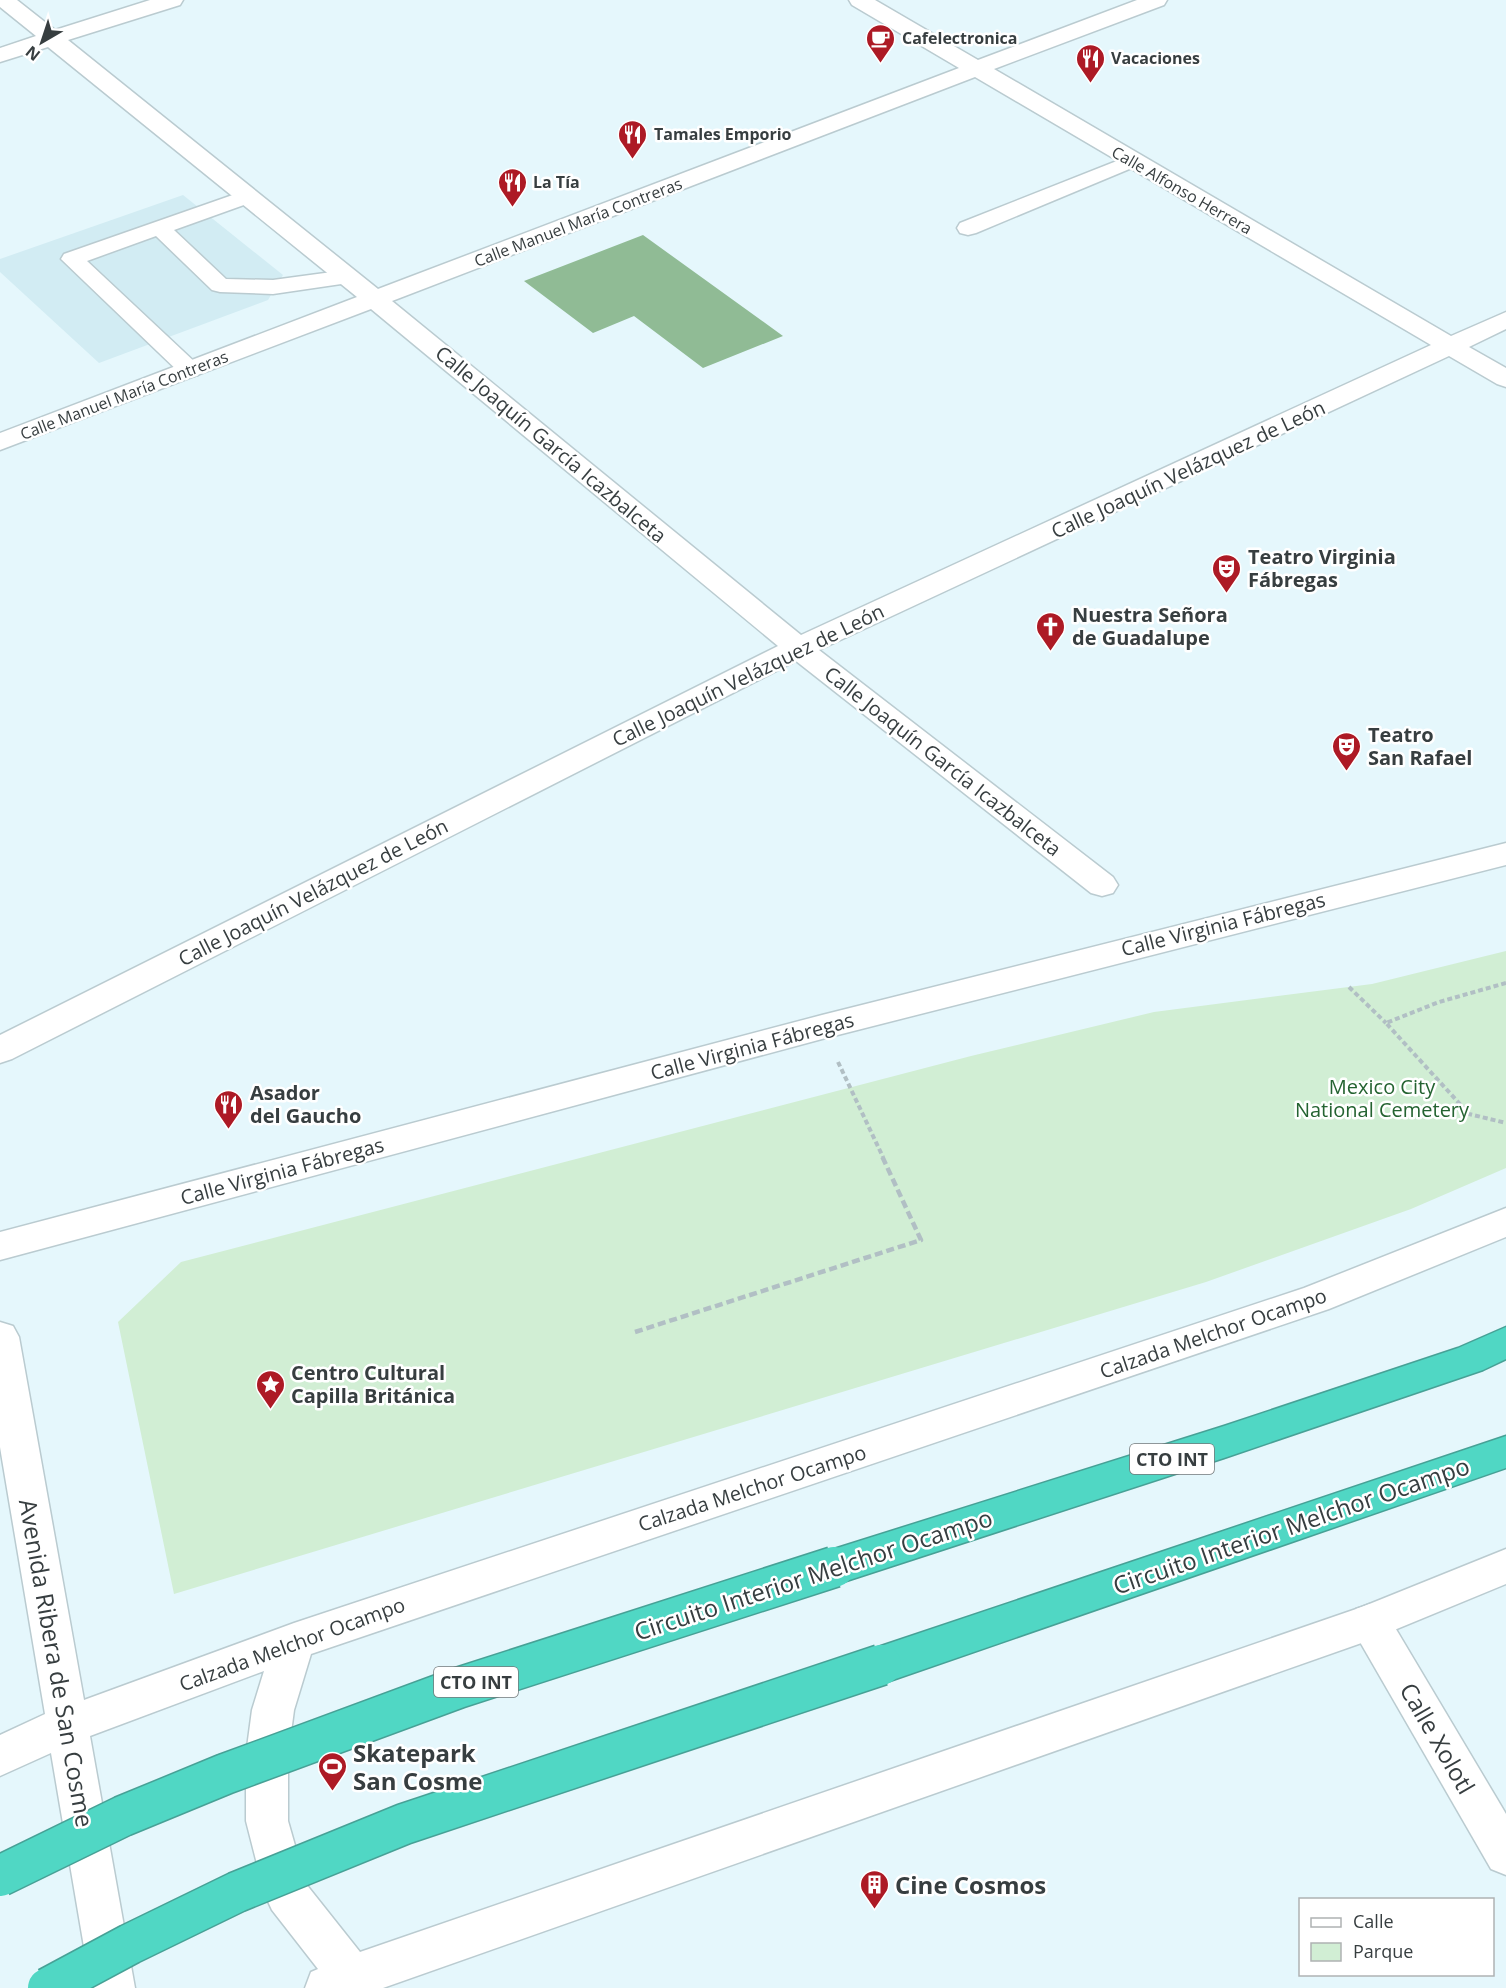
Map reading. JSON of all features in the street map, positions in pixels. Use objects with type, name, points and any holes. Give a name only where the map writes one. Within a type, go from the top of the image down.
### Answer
[{"type":"highway","name":"Circuito Interior Melchor Ocampo","points":[[0,1876],[123,1816],[225,1774],[458,1688],[1224,1442],[1470,1359],[1506,1342]]},
{"type":"highway","name":"Circuito Interior Melchor Ocampo","points":[[48,1988],[130,1944],[237,1892],[404,1824],[881,1665],[1506,1452]]},
{"type":"street","name":"Calle Joaquín García Icazbalceta","points":[[4,0],[376,300],[798,648],[1102,885]]},
{"type":"street","points":[[0,55],[172,0]]},
{"type":"street","name":"Calle Alfonso Herrera","points":[[860,0],[1506,379]]},
{"type":"street","name":"Calle Manuel María Contreras","points":[[0,442],[1156,0]]},
{"type":"street","name":"Calle Joaquín Velázquez de León","points":[[0,1050],[798,648],[1506,320]]},
{"type":"street","name":"Calle Virginia Fábregas","points":[[0,1246],[822,1027],[1506,854]]},
{"type":"street","name":"Calzada Melchor Ocampo","points":[[0,1756],[68,1724],[294,1641],[1316,1299],[1506,1222]]},
{"type":"street","name":"Avenida Ribera de San Cosme","points":[[0,1337],[113,1988]]},
{"type":"street","points":[[294,1641],[273,1710],[267,1755],[267,1821],[287,1895],[340,1982],[1370,1622],[1506,1566]]},
{"type":"street","name":"Calle Xolotl","points":[[1370,1622],[1506,1854]]},
{"type":"lane","points":[[968,228],[1132,161]]},
{"type":"lane","points":[[190,370],[72,259],[247,196]]},
{"type":"lane","points":[[159,227],[220,285],[273,287],[347,277]]},
{"type":"path","points":[[1386,1023],[1439,1002],[1506,983]]},
{"type":"path","points":[[1349,987],[1386,1023],[1469,1114],[1506,1123]]},
{"type":"path","points":[[635,1332],[921,1240],[822,1027]]},
{"type":"shaded area","points":[[183,195],[283,275],[268,300],[99,363],[0,272],[0,259]]},
{"type":"green space","points":[[643,235],[783,336],[703,368],[634,316],[593,333],[524,281]]},
{"type":"green space","name":"Mexico City National Cemetery","points":[[1506,951],[1506,1168],[1411,1209],[1206,1282],[174,1594],[118,1322],[181,1262],[971,1056],[1154,1012],[1372,984]]},
{"type":"place","name":"Cafelectronica","points":[[881,64]]},
{"type":"place","name":"Vacaciones","points":[[1090,84]]},
{"type":"place","name":"Tamales Emporio","points":[[633,160]]},
{"type":"place","name":"La Tía","points":[[512,208]]},
{"type":"place","name":"Teatro Virginia Fábregas","points":[[1227,594]]},
{"type":"place","name":"Nuestra Señora de Guadalupe","points":[[1051,652]]},
{"type":"place","name":"Teatro San Rafael","points":[[1347,772]]},
{"type":"place","name":"Asador del Gaucho","points":[[229,1130]]},
{"type":"place","name":"Centro Cultural Capilla Británica","points":[[270,1410]]},
{"type":"place","name":"Skatepark San Cosme","points":[[332,1792]]},
{"type":"place","name":"Cine Cosmos","points":[[874,1910]]}]
